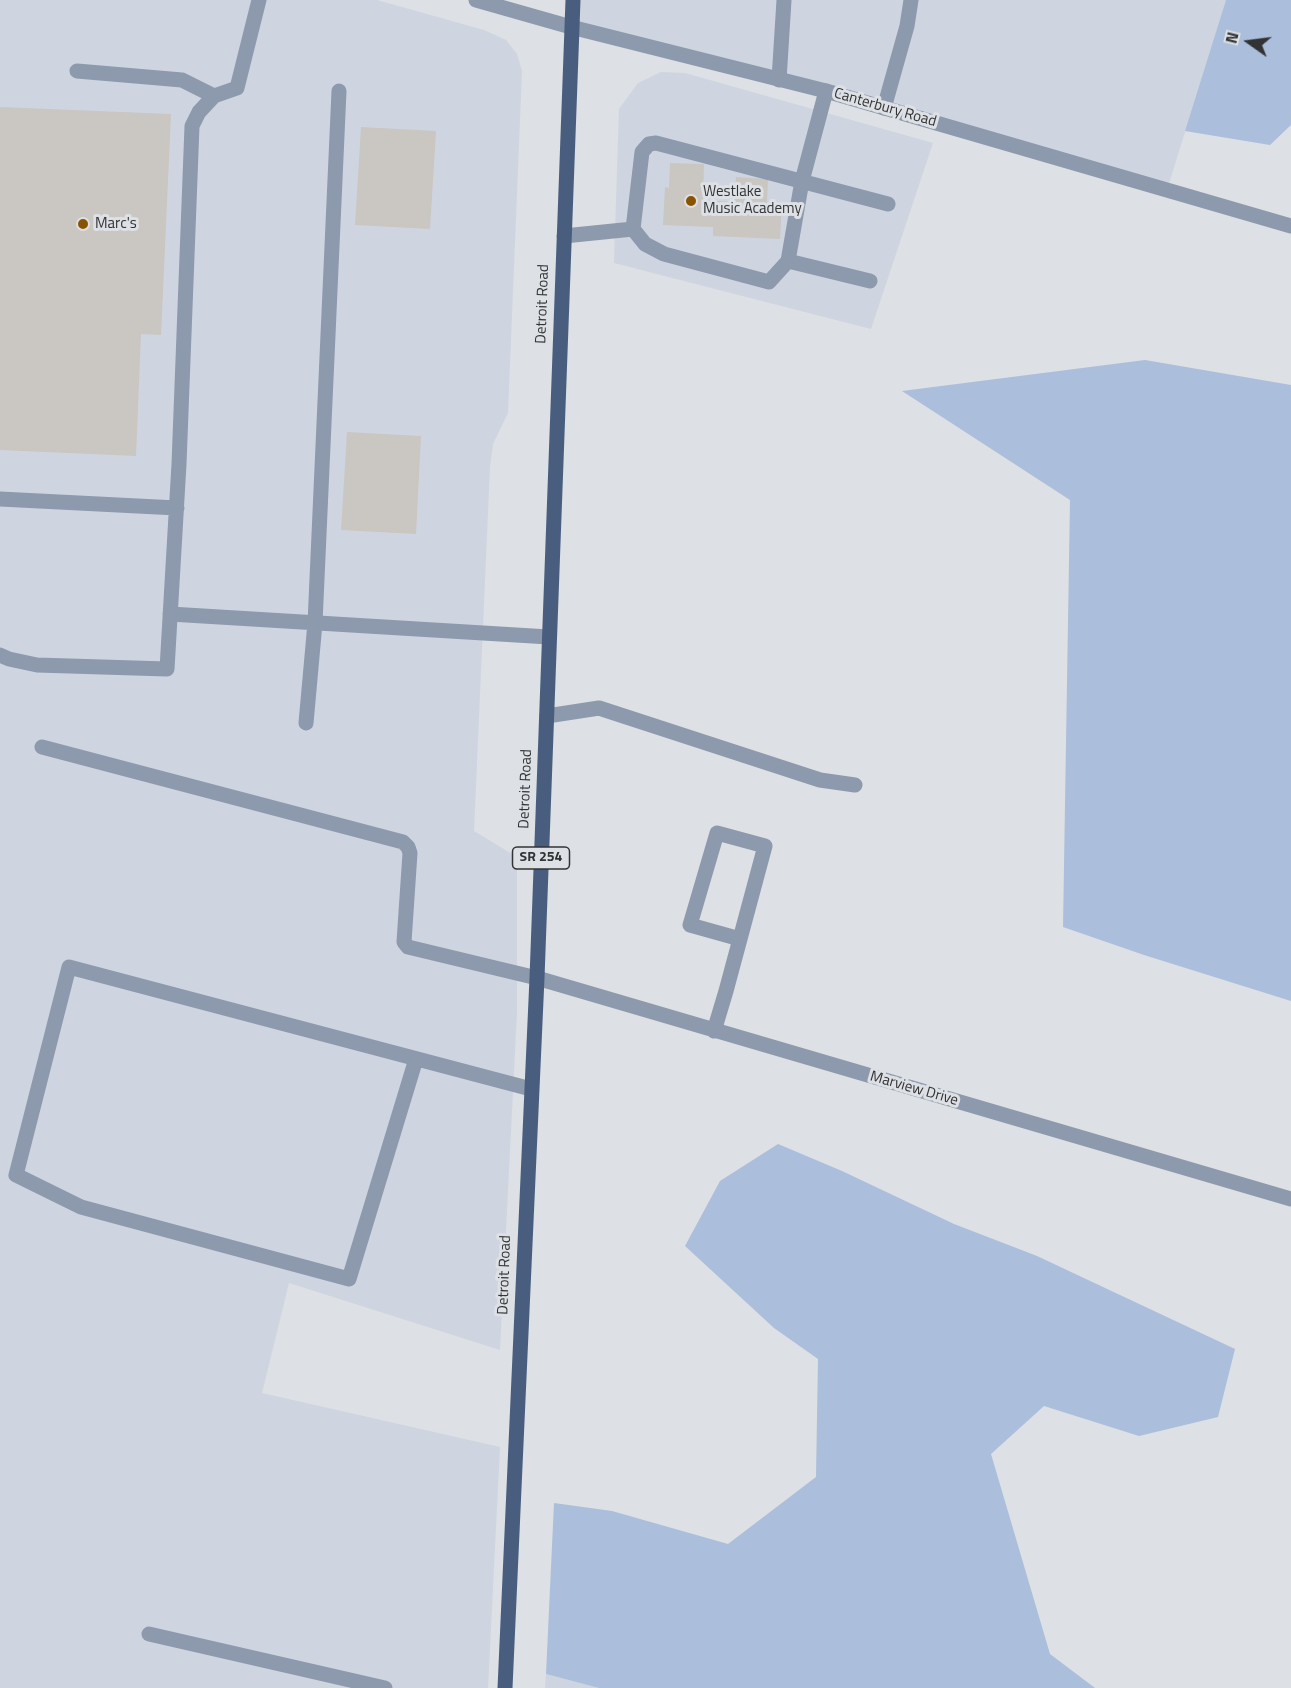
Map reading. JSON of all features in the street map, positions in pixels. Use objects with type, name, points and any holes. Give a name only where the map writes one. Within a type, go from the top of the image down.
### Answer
[{"type":"main road","name":"Detroit Road","points":[[505,1688],[537,978],[573,0]]},
{"type":"street","points":[[0,655],[37,665],[167,669],[177,508],[192,126],[199,112],[214,96],[237,88],[259,0]]},
{"type":"street","name":"Canterbury Road","points":[[476,0],[572,27],[825,91],[1291,226]]},
{"type":"street","points":[[779,80],[784,0]]},
{"type":"street","points":[[884,108],[908,26],[911,0]]},
{"type":"street","points":[[77,71],[182,80],[214,96]]},
{"type":"street","points":[[306,723],[315,623],[339,91]]},
{"type":"street","points":[[825,91],[802,182],[788,261],[769,282],[664,254],[645,244],[633,229],[642,152],[648,144],[656,143],[802,182],[888,204]]},
{"type":"street","points":[[564,236],[633,229]]},
{"type":"street","points":[[788,261],[870,281]]},
{"type":"street","points":[[0,499],[177,508]]},
{"type":"street","points":[[170,614],[549,637]]},
{"type":"street","points":[[547,716],[599,708],[820,780],[855,785]]},
{"type":"street","name":"Marview Drive","points":[[42,747],[403,842],[410,853],[404,942],[408,947],[537,978],[1291,1199]]},
{"type":"street","points":[[714,1031],[740,939],[765,846],[717,833],[690,925],[740,939]]},
{"type":"street","points":[[416,1059],[349,1279],[81,1207],[16,1175],[69,967],[531,1089]]},
{"type":"street","points":[[150,1634],[385,1688]]},
{"type":"shaded area","points":[[0,0],[377,0],[484,30],[506,40],[517,54],[522,71],[508,413],[493,444],[490,467],[474,831],[517,857],[517,1012],[500,1350],[289,1283],[262,1393],[500,1447],[488,1688],[0,1688]]},
{"type":"shaded area","points":[[573,0],[1226,0],[1167,190],[571,27]]},
{"type":"shaded area","points":[[1226,0],[1291,0],[1291,125],[1270,145],[1185,131]]},
{"type":"shaded area","points":[[661,72],[685,73],[933,143],[871,329],[614,263],[619,109],[638,83]]},
{"type":"shaded area","points":[[1145,360],[1291,385],[1291,1001],[1063,927],[1070,500],[902,391]]},
{"type":"shaded area","points":[[778,1144],[842,1171],[954,1224],[1037,1256],[1235,1349],[1218,1417],[1139,1436],[1044,1406],[991,1454],[1050,1654],[1095,1688],[599,1688],[546,1674],[554,1503],[612,1511],[728,1544],[816,1477],[818,1359],[774,1328],[685,1246],[720,1181]]},
{"type":"shaded area","points":[[546,1674],[599,1688],[545,1688]]},
{"type":"building","name":"Marc's","points":[[0,107],[171,114],[161,335],[141,334],[136,456],[0,450]]},
{"type":"building","points":[[361,127],[436,131],[430,229],[355,225]]},
{"type":"building","name":"Westlake Music Academy","points":[[670,163],[704,164],[703,200],[734,202],[736,177],[768,179],[767,203],[782,204],[780,239],[713,236],[713,227],[663,225],[665,187],[669,188]]},
{"type":"building","points":[[347,432],[421,436],[416,534],[341,530]]},
{"type":"place","name":"Westlake Music Academy","points":[[691,201]]},
{"type":"place","name":"Marc's","points":[[83,224]]}]
